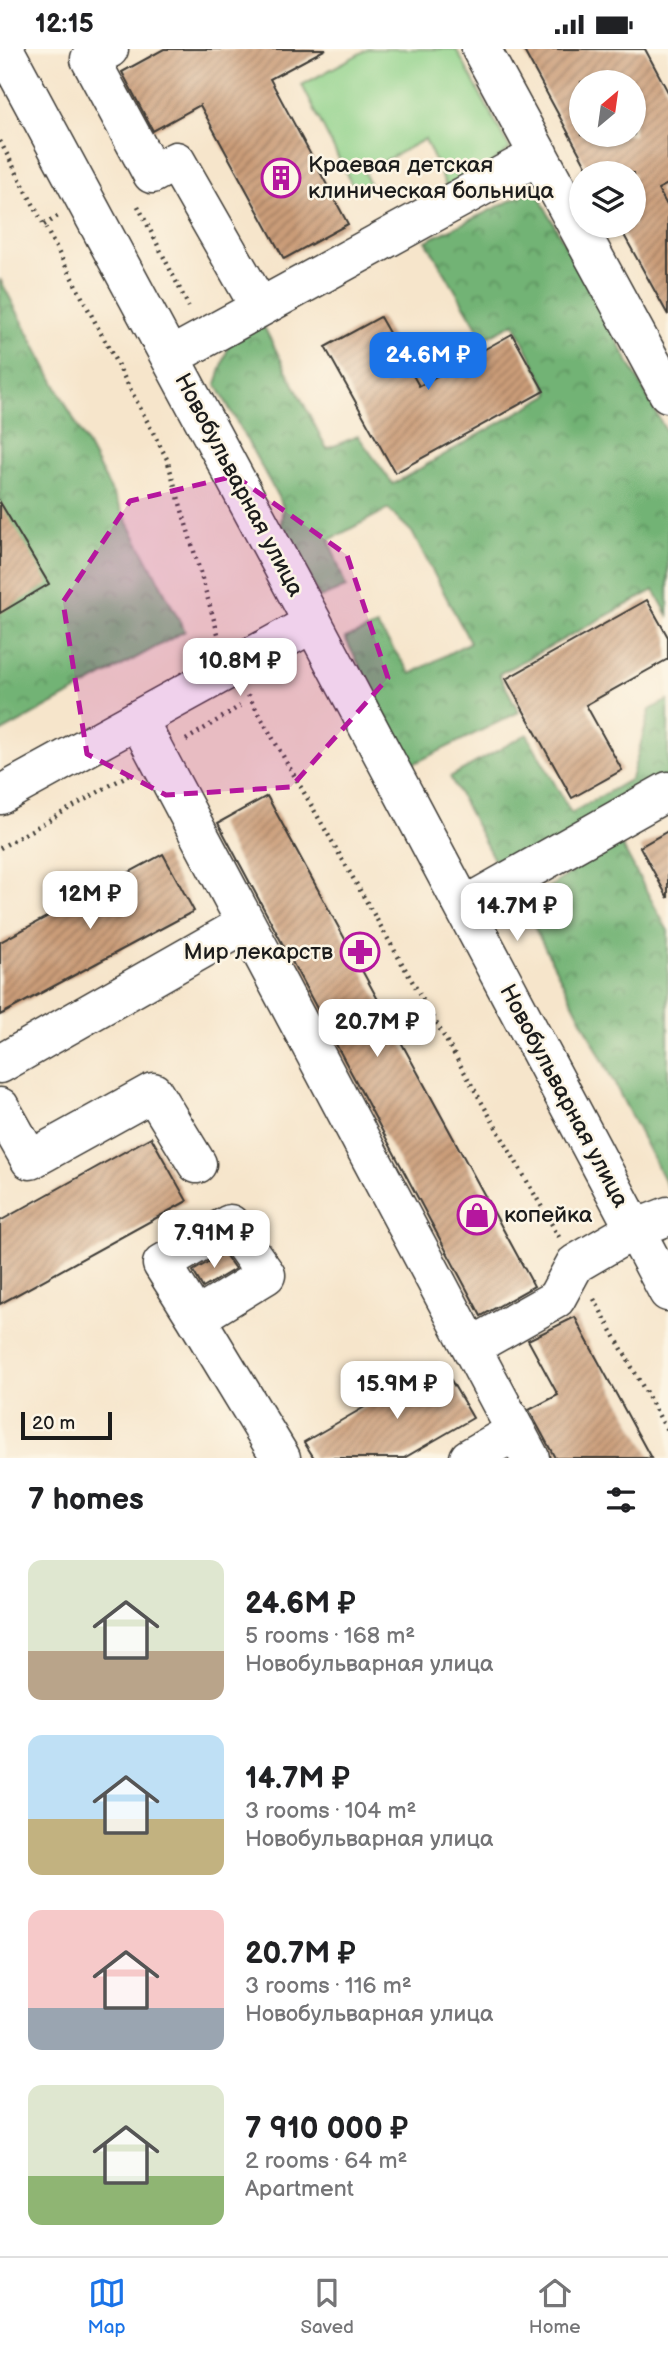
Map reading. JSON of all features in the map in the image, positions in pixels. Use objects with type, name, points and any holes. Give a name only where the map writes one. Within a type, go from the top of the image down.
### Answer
[{"type":"street","name":"Новобульварная улица","points":[[4,49],[464,906],[655,1237],[668,1292]]},
{"type":"street","points":[[109,49],[90,59],[152,174],[176,161],[259,306]]},
{"type":"street","points":[[481,49],[668,393]]},
{"type":"street","points":[[170,357],[539,155]]},
{"type":"street","points":[[0,795],[313,623]]},
{"type":"street","points":[[138,720],[523,1444],[469,1458]]},
{"type":"street","points":[[464,906],[668,792]]},
{"type":"street","points":[[0,1064],[246,924]]},
{"type":"street","points":[[0,1107],[30,1160],[153,1092],[197,1164]]},
{"type":"street","points":[[471,1347],[556,1299],[575,1264],[655,1237]]},
{"type":"street","points":[[196,1318],[281,1458]]},
{"type":"path","points":[[0,141],[167,459],[212,619],[231,669],[575,1264],[668,1432]]},
{"type":"highlighted area","points":[[235,476],[347,555],[388,678],[291,787],[166,795],[87,754],[63,602],[130,501]]},
{"type":"green space","points":[[368,49],[456,49],[510,149],[450,195],[425,139],[364,172],[370,185],[355,191],[302,85]]},
{"type":"green space","points":[[535,189],[668,435],[668,615],[654,590],[499,674],[519,712],[411,765],[345,638],[377,626],[411,674],[470,642],[412,532],[388,509],[329,540],[346,587],[320,598],[281,526],[283,506],[216,384],[232,336],[261,321],[327,449],[358,436],[393,484],[550,394],[514,323],[484,339],[426,241]]},
{"type":"green space","points":[[0,279],[185,631],[0,733]]},
{"type":"green space","points":[[668,700],[668,781],[501,873],[450,777],[527,734],[571,813],[631,779],[650,710]]},
{"type":"green space","points":[[619,840],[668,931],[668,1188],[523,905]]},
{"type":"building","name":"Краевая детская клиническая больница","points":[[164,49],[326,49],[270,79],[348,224],[284,259],[200,105],[153,131],[122,72]]},
{"type":"building","name":"Краевая детская клиническая больница","points":[[523,49],[645,49],[668,92],[668,184],[658,189],[668,207],[668,315],[626,238],[646,238],[646,161],[584,161],[576,147],[646,147],[646,70],[569,70],[569,134]]},
{"type":"building","points":[[380,317],[419,386],[512,334],[544,391],[395,473],[325,347]]},
{"type":"building","points":[[0,502],[49,584],[0,613]]},
{"type":"building","points":[[647,600],[668,637],[668,659],[586,705],[622,770],[572,798],[506,679]]},
{"type":"building","points":[[267,796],[534,1286],[481,1316],[218,823]]},
{"type":"building","points":[[668,831],[668,898],[640,847]]},
{"type":"building","points":[[163,854],[194,911],[0,1015],[0,942]]},
{"type":"building","points":[[151,1137],[187,1201],[0,1304],[0,1221]]},
{"type":"building","points":[[224,1253],[235,1269],[203,1288],[193,1271]]},
{"type":"building","points":[[575,1317],[651,1458],[555,1458],[529,1410],[558,1395],[528,1340]]},
{"type":"building","points":[[441,1363],[473,1418],[404,1458],[314,1458],[304,1442]]},
{"type":"place","name":"Краевая детская клиническая больница","points":[[281,178]]},
{"type":"place","name":"Мир лекарств","points":[[360,952]]},
{"type":"place","name":"копейка","points":[[477,1215]]}]
